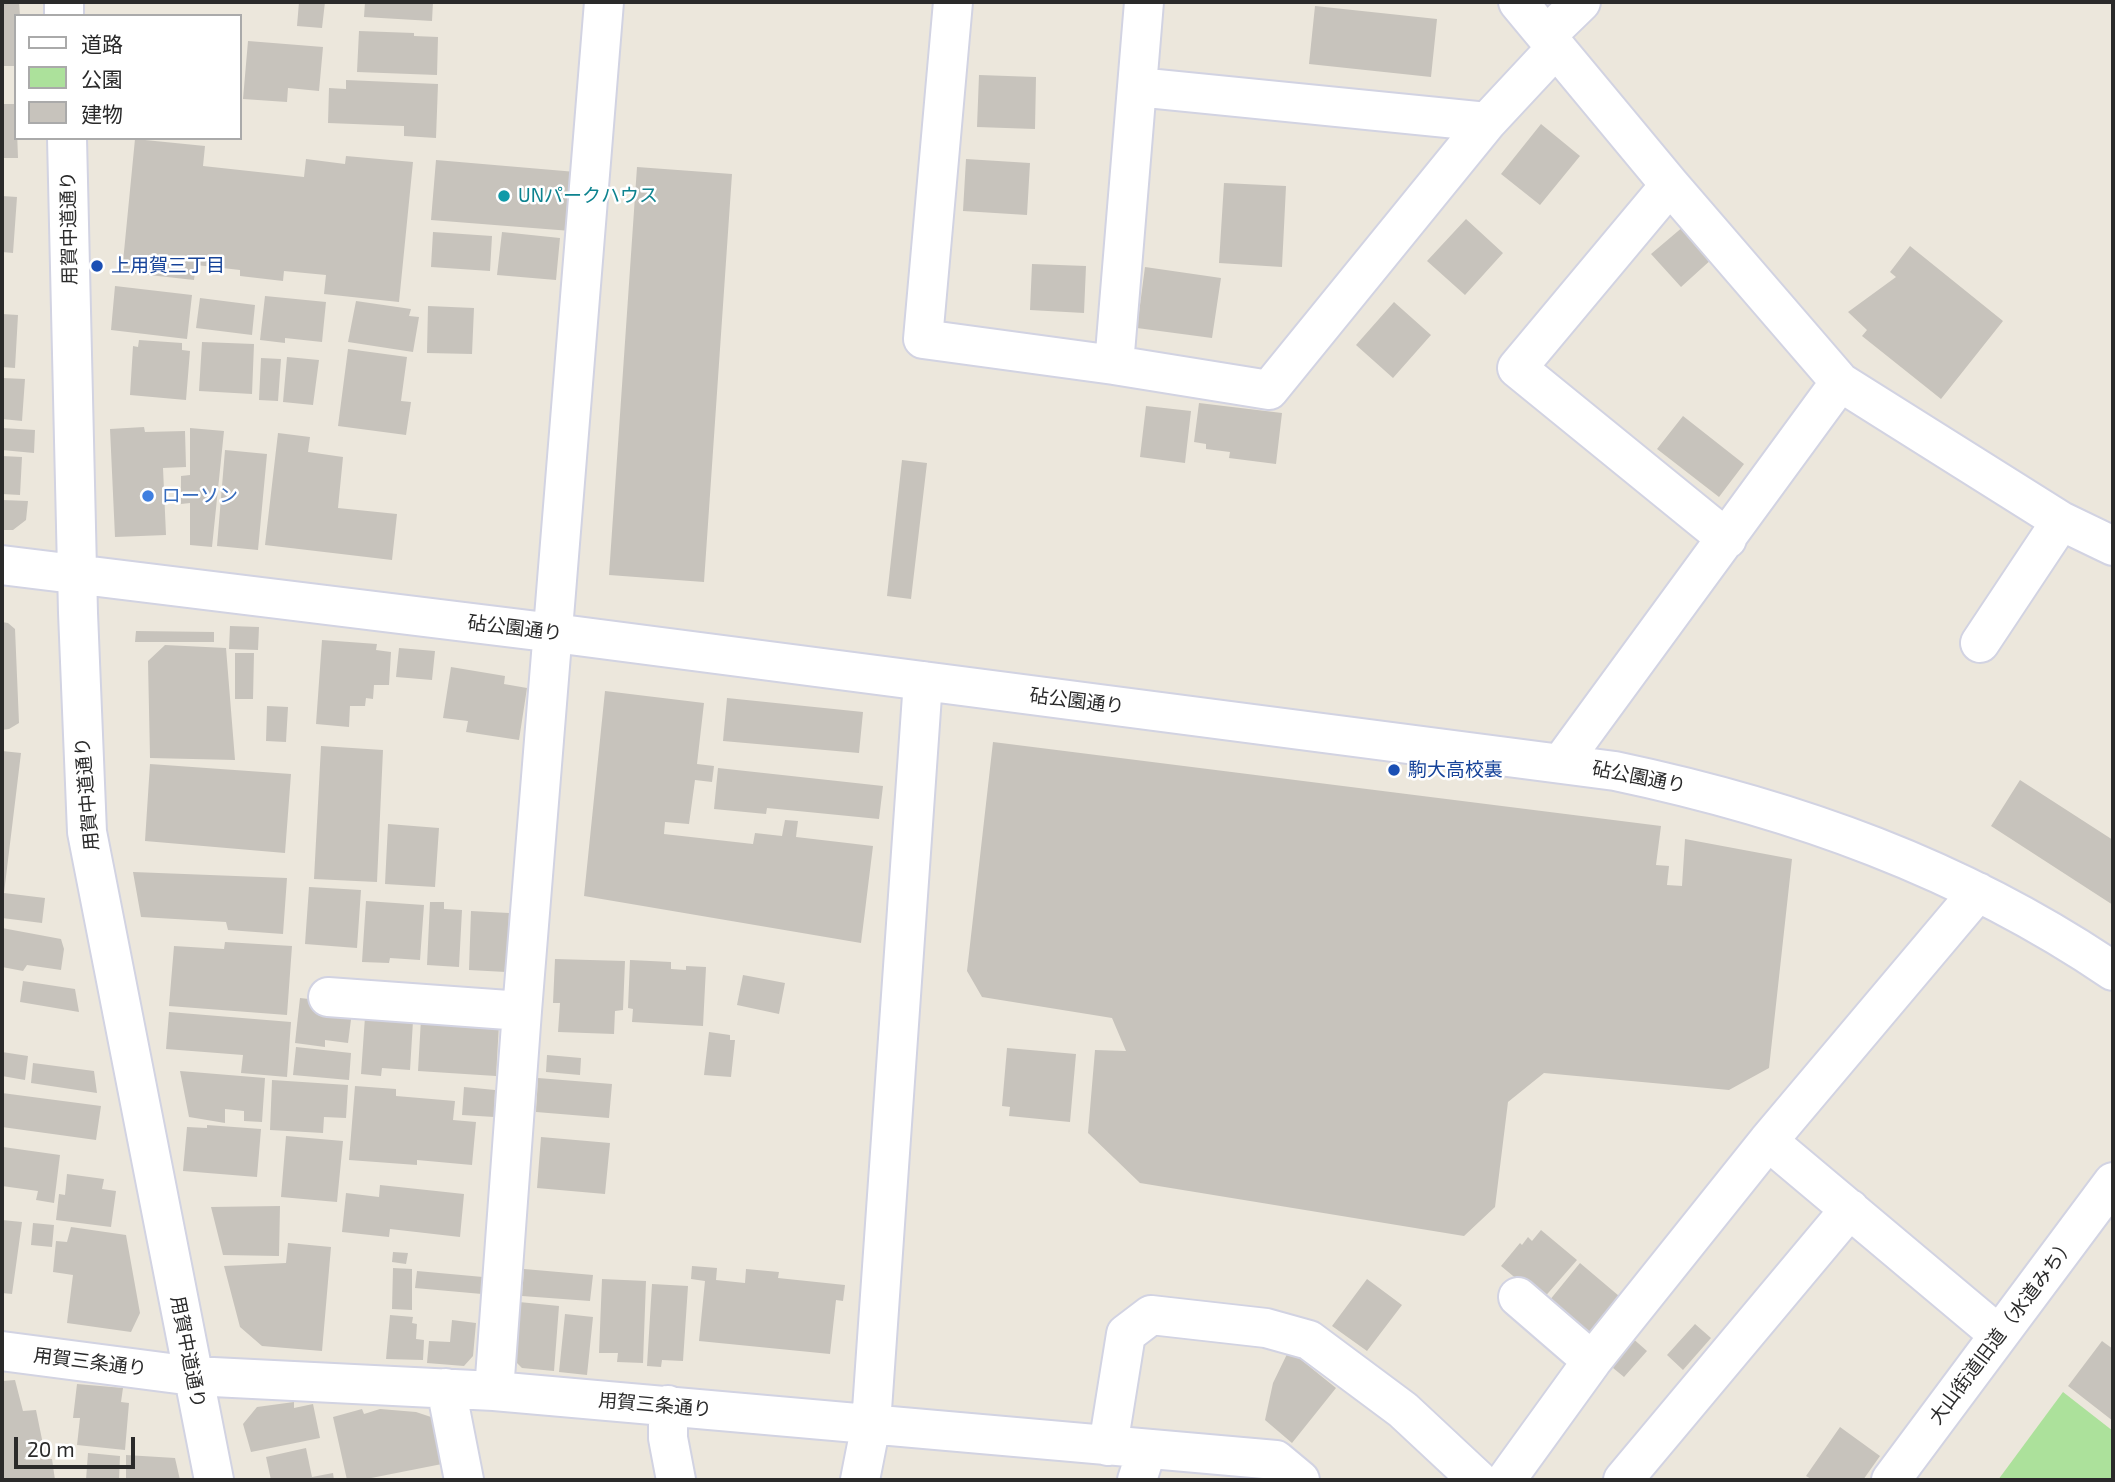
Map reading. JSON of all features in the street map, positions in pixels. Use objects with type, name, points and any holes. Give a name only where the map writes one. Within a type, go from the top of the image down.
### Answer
[{"type":"street","points":[[494,1391],[604,2]]},
{"type":"street","points":[[953,2],[923,339],[1114,365],[1269,390],[1581,2]]},
{"type":"street","points":[[1114,365],[1144,2]]},
{"type":"street","points":[[1518,2],[1670,185],[1840,382],[2061,521],[2113,546]]},
{"type":"street","points":[[1137,87],[1487,122]]},
{"type":"street","name":"用賀中道通り","points":[[67,140],[87,832],[214,1480]]},
{"type":"street","points":[[1670,185],[1517,368],[1727,539]]},
{"type":"street","points":[[1562,762],[1840,382]]},
{"type":"street","points":[[1980,643],[2061,521]]},
{"type":"street","name":"砧公園通り","points":[[2,565],[554,632],[1562,762],[1683,785],[1775,811],[1878,848],[1978,892],[2047,929],[2113,971]]},
{"type":"street","points":[[860,1480],[871,1424],[923,681]]},
{"type":"street","points":[[1506,1480],[1592,1361],[1768,1141],[1978,892]]},
{"type":"street","points":[[328,997],[522,1011]]},
{"type":"street","points":[[1768,1141],[1999,1335]]},
{"type":"street","name":"大山街道旧道（水道みち）","points":[[1891,1480],[2113,1182]]},
{"type":"street","points":[[1629,1478],[1850,1209]]},
{"type":"street","points":[[1518,1297],[1592,1361]]},
{"type":"street","points":[[1108,1446],[1126,1334],[1151,1315],[1266,1328],[1309,1340],[1403,1410],[1478,1480]]},
{"type":"street","name":"用賀三条通り","points":[[2,1351],[193,1376],[494,1391],[1108,1446],[1142,1465],[1276,1460],[1300,1480]]},
{"type":"street","points":[[446,1388],[464,1480]]},
{"type":"street","points":[[668,1405],[668,1438],[676,1480]]},
{"type":"green space","points":[[2063,1392],[2113,1431],[2113,1480],[1998,1480]]},
{"type":"building","points":[[2,2],[19,2],[20,14],[14,14],[14,66],[2,66]]},
{"type":"building","points":[[299,2],[325,2],[322,28],[297,26]]},
{"type":"building","points":[[365,2],[433,2],[432,21],[364,17]]},
{"type":"building","points":[[1315,6],[1437,19],[1431,77],[1309,64]]},
{"type":"building","points":[[359,31],[414,33],[414,36],[438,37],[437,75],[357,72]]},
{"type":"building","points":[[248,41],[323,47],[319,91],[288,88],[287,102],[243,99]]},
{"type":"building","points":[[979,75],[1036,77],[1035,129],[977,127]]},
{"type":"building","points":[[346,80],[438,84],[436,138],[404,136],[404,126],[328,123],[329,88],[346,89]]},
{"type":"building","points":[[2,104],[14,104],[14,140],[17,140],[18,158],[2,158]]},
{"type":"building","points":[[1541,124],[1580,156],[1540,205],[1501,174]]},
{"type":"building","points":[[135,140],[205,146],[203,166],[304,177],[306,159],[345,164],[346,156],[413,162],[399,302],[324,294],[326,275],[284,271],[283,281],[240,276],[240,270],[196,265],[194,280],[122,272]]},
{"type":"building","points":[[966,159],[1030,163],[1027,215],[963,211]]},
{"type":"building","name":"UNパークハウス","points":[[436,160],[576,172],[571,231],[431,220]]},
{"type":"building","points":[[637,167],[732,174],[704,582],[609,575]]},
{"type":"building","points":[[1224,183],[1286,186],[1282,267],[1219,263]]},
{"type":"building","points":[[2,196],[17,197],[13,253],[2,252]]},
{"type":"building","points":[[1466,219],[1503,253],[1465,295],[1427,261]]},
{"type":"building","points":[[1684,226],[1713,258],[1681,287],[1651,254]]},
{"type":"building","points":[[433,232],[492,236],[490,271],[431,267]]},
{"type":"building","points":[[502,232],[560,238],[556,280],[497,275]]},
{"type":"building","points":[[1910,246],[2003,321],[1941,399],[1862,336],[1867,330],[1848,312],[1896,277],[1890,272]]},
{"type":"building","points":[[1032,264],[1086,266],[1084,313],[1030,310]]},
{"type":"building","points":[[1145,267],[1221,278],[1212,338],[1137,328]]},
{"type":"building","points":[[115,286],[192,295],[187,339],[111,330]]},
{"type":"building","points":[[265,296],[326,302],[322,342],[285,338],[285,343],[260,340]]},
{"type":"building","points":[[200,298],[255,305],[252,335],[196,328]]},
{"type":"building","points":[[356,301],[411,309],[409,316],[419,317],[413,352],[348,342]]},
{"type":"building","points":[[1394,302],[1431,335],[1393,378],[1356,345]]},
{"type":"building","points":[[428,306],[474,308],[472,354],[427,353]]},
{"type":"building","points":[[2,314],[18,315],[15,368],[2,367]]},
{"type":"building","points":[[139,340],[182,343],[182,350],[190,351],[186,400],[130,395],[133,346],[138,347]]},
{"type":"building","points":[[202,342],[254,344],[252,394],[199,391]]},
{"type":"building","points":[[348,349],[407,357],[401,401],[411,402],[406,435],[338,426]]},
{"type":"building","points":[[287,357],[319,360],[313,405],[283,402]]},
{"type":"building","points":[[261,358],[281,359],[278,401],[259,400]]},
{"type":"building","points":[[2,378],[25,379],[22,421],[2,419]]},
{"type":"building","points":[[1199,403],[1282,413],[1276,464],[1229,458],[1230,452],[1206,449],[1206,444],[1194,442]]},
{"type":"building","points":[[1146,406],[1191,411],[1185,463],[1140,457]]},
{"type":"building","points":[[1683,416],[1744,464],[1719,497],[1657,449]]},
{"type":"building","points":[[144,427],[145,432],[185,431],[186,467],[163,468],[166,535],[115,537],[110,429]]},
{"type":"building","points":[[2,428],[35,430],[34,453],[2,450]]},
{"type":"building","points":[[190,428],[224,431],[212,547],[190,545],[190,503],[181,504],[181,476],[190,475]]},
{"type":"building","points":[[278,433],[310,437],[308,452],[343,457],[338,508],[397,514],[392,560],[265,545]]},
{"type":"building","points":[[225,450],[267,454],[258,550],[217,546]]},
{"type":"building","points":[[2,456],[22,457],[20,495],[2,494]]},
{"type":"building","points":[[902,460],[927,463],[911,599],[887,596]]},
{"type":"building","points":[[2,500],[28,501],[26,520],[13,530],[2,530]]},
{"type":"building","points":[[2,622],[15,629],[19,723],[2,730]]},
{"type":"building","points":[[230,626],[259,627],[258,650],[229,649]]},
{"type":"building","points":[[136,631],[214,632],[214,642],[135,642]]},
{"type":"building","points":[[322,640],[377,644],[376,650],[391,652],[389,685],[374,685],[373,699],[366,698],[365,706],[350,706],[349,727],[316,724]]},
{"type":"building","points":[[165,645],[226,648],[235,760],[150,758],[148,661]]},
{"type":"building","points":[[399,648],[435,651],[432,680],[396,677]]},
{"type":"building","points":[[235,653],[254,653],[253,699],[235,699]]},
{"type":"building","points":[[451,667],[505,676],[504,684],[527,688],[519,740],[466,732],[468,721],[443,718]]},
{"type":"building","points":[[605,691],[704,703],[697,764],[714,766],[712,782],[695,780],[689,824],[665,822],[664,834],[753,844],[755,833],[782,836],[785,820],[798,821],[796,837],[873,846],[861,943],[584,896]]},
{"type":"building","points":[[727,698],[863,712],[859,753],[723,741]]},
{"type":"building","points":[[267,706],[288,707],[286,742],[266,741]]},
{"type":"building","points":[[993,742],[1661,826],[1656,865],[1669,866],[1667,885],[1682,886],[1685,839],[1792,859],[1769,1068],[1729,1090],[1544,1073],[1508,1102],[1495,1207],[1464,1236],[1140,1183],[1088,1133],[1095,1050],[1126,1051],[1112,1018],[982,997],[967,971]]},
{"type":"building","points":[[321,746],[383,750],[377,882],[314,879]]},
{"type":"building","points":[[2,751],[21,753],[4,893],[45,898],[42,923],[2,918]]},
{"type":"building","points":[[150,764],[291,774],[285,853],[145,841]]},
{"type":"building","points":[[718,768],[883,786],[879,819],[767,808],[766,814],[714,809]]},
{"type":"building","points":[[2020,780],[2113,840],[2113,905],[1991,826]]},
{"type":"building","points":[[388,824],[439,828],[435,887],[385,884]]},
{"type":"building","points":[[133,872],[287,878],[283,934],[228,930],[226,922],[141,917]]},
{"type":"building","points":[[309,887],[361,890],[357,948],[305,944]]},
{"type":"building","points":[[366,901],[424,905],[420,960],[390,958],[389,963],[362,962]]},
{"type":"building","points":[[430,902],[444,902],[444,909],[462,910],[459,967],[427,965]]},
{"type":"building","points":[[471,911],[509,913],[506,972],[469,970]]},
{"type":"building","points":[[2,928],[61,939],[64,949],[61,970],[27,965],[23,971],[2,967]]},
{"type":"building","points":[[225,942],[292,946],[287,1015],[169,1006],[174,946],[224,949]]},
{"type":"building","points":[[555,959],[625,961],[623,1010],[615,1011],[614,1034],[558,1032],[560,1003],[553,1003]]},
{"type":"building","points":[[630,960],[671,962],[671,969],[686,970],[686,966],[706,967],[703,1026],[632,1022],[633,1009],[628,1008]]},
{"type":"building","points":[[743,975],[785,983],[779,1014],[737,1005]]},
{"type":"building","points":[[23,981],[75,989],[79,1012],[20,1002]]},
{"type":"building","points":[[300,998],[353,1004],[348,1043],[325,1040],[325,1047],[295,1043]]},
{"type":"building","points":[[169,1012],[291,1022],[287,1077],[241,1073],[243,1055],[166,1049]]},
{"type":"building","points":[[365,1017],[413,1021],[410,1070],[382,1068],[381,1076],[361,1074]]},
{"type":"building","points":[[421,1019],[499,1024],[496,1076],[418,1071]]},
{"type":"building","points":[[709,1032],[730,1035],[730,1040],[735,1040],[731,1077],[704,1075]]},
{"type":"building","points":[[296,1047],[351,1053],[349,1080],[293,1075]]},
{"type":"building","points":[[1007,1048],[1076,1054],[1070,1122],[1009,1116],[1010,1107],[1002,1106]]},
{"type":"building","points":[[2,1052],[28,1056],[25,1080],[2,1076]]},
{"type":"building","points":[[547,1055],[581,1058],[580,1075],[546,1072]]},
{"type":"building","points":[[33,1063],[94,1071],[97,1093],[31,1083]]},
{"type":"building","points":[[180,1071],[265,1078],[262,1122],[244,1121],[244,1111],[225,1109],[225,1123],[189,1117]]},
{"type":"building","points":[[538,1078],[612,1084],[609,1118],[536,1112]]},
{"type":"building","points":[[272,1080],[348,1085],[346,1118],[324,1117],[323,1133],[270,1130]]},
{"type":"building","points":[[355,1086],[396,1089],[396,1096],[455,1101],[453,1120],[476,1122],[472,1165],[417,1160],[417,1165],[349,1160]]},
{"type":"building","points":[[464,1087],[495,1090],[494,1117],[462,1115]]},
{"type":"building","points":[[2,1093],[101,1106],[96,1140],[2,1127]]},
{"type":"building","points":[[207,1125],[261,1129],[257,1177],[183,1171],[187,1127],[207,1128]]},
{"type":"building","points":[[286,1136],[343,1141],[337,1202],[281,1197]]},
{"type":"building","points":[[541,1137],[610,1143],[605,1194],[537,1188]]},
{"type":"building","points":[[3,1147],[60,1155],[54,1203],[36,1200],[38,1191],[2,1186]]},
{"type":"building","points":[[67,1174],[104,1179],[102,1189],[116,1191],[111,1227],[56,1220],[59,1194],[65,1195]]},
{"type":"building","points":[[380,1185],[464,1194],[460,1237],[390,1229],[389,1237],[342,1232],[346,1193],[379,1197]]},
{"type":"building","points":[[280,1206],[279,1256],[223,1255],[211,1207]]},
{"type":"building","points":[[2,1220],[22,1222],[12,1294],[2,1293]]},
{"type":"building","points":[[33,1223],[54,1225],[52,1247],[31,1245]]},
{"type":"building","points":[[71,1227],[126,1235],[140,1313],[131,1332],[67,1323],[73,1275],[53,1272],[56,1241],[67,1242]]},
{"type":"building","points":[[1541,1230],[1577,1260],[1542,1300],[1501,1266],[1520,1243],[1522,1245],[1528,1237],[1532,1241]]},
{"type":"building","points":[[288,1243],[331,1247],[322,1351],[262,1346],[240,1327],[224,1266],[286,1263]]},
{"type":"building","points":[[393,1252],[408,1253],[406,1264],[392,1262]]},
{"type":"building","points":[[1580,1263],[1619,1296],[1589,1333],[1549,1301]]},
{"type":"building","points":[[692,1266],[717,1268],[716,1280],[745,1283],[746,1269],[779,1272],[778,1278],[845,1285],[843,1301],[836,1300],[830,1354],[699,1341],[705,1281],[691,1279]]},
{"type":"building","points":[[393,1268],[412,1269],[412,1310],[392,1309]]},
{"type":"building","points":[[524,1269],[593,1275],[590,1301],[522,1296]]},
{"type":"building","points":[[417,1271],[483,1277],[482,1294],[415,1288]]},
{"type":"building","points":[[602,1279],[646,1281],[643,1363],[617,1362],[618,1353],[599,1353]]},
{"type":"building","points":[[1367,1279],[1402,1305],[1367,1351],[1332,1326]]},
{"type":"building","points":[[652,1284],[688,1286],[683,1361],[662,1360],[661,1367],[647,1366]]},
{"type":"building","points":[[519,1302],[559,1306],[554,1371],[522,1368],[513,1359]]},
{"type":"building","points":[[565,1314],[593,1317],[587,1375],[559,1372]]},
{"type":"building","points":[[390,1315],[413,1317],[412,1323],[417,1324],[416,1339],[424,1340],[423,1360],[386,1359]]},
{"type":"building","points":[[452,1320],[476,1323],[473,1356],[464,1366],[427,1363],[429,1341],[450,1342]]},
{"type":"building","points":[[1695,1324],[1711,1338],[1683,1370],[1667,1355]]},
{"type":"building","points":[[1630,1336],[1647,1351],[1624,1377],[1607,1363]]},
{"type":"building","points":[[2102,1341],[2113,1349],[2113,1421],[2068,1386]]},
{"type":"building","points":[[1289,1350],[1336,1388],[1292,1443],[1265,1420],[1273,1383]]},
{"type":"building","points":[[15,1380],[23,1411],[36,1410],[46,1459],[52,1459],[55,1480],[2,1480],[2,1381]]},
{"type":"building","points":[[77,1384],[123,1388],[121,1402],[129,1403],[125,1450],[77,1445],[80,1418],[73,1418]]},
{"type":"building","points":[[294,1402],[294,1408],[313,1404],[320,1438],[251,1452],[243,1424],[257,1407]]},
{"type":"building","points":[[362,1409],[364,1414],[380,1409],[416,1412],[437,1419],[442,1464],[361,1480],[347,1480],[333,1417]]},
{"type":"building","points":[[1840,1427],[1880,1456],[1863,1480],[1813,1480],[1806,1476]]},
{"type":"building","points":[[306,1448],[312,1477],[333,1473],[334,1480],[271,1480],[266,1457]]},
{"type":"building","points":[[88,1453],[120,1456],[119,1480],[86,1480]]},
{"type":"building","points":[[126,1455],[175,1458],[180,1480],[126,1480]]},
{"type":"place","name":"UNパークハウス","points":[[504,196]]},
{"type":"place","name":"上用賀三丁目","points":[[97,266]]},
{"type":"place","name":"ローソン","points":[[148,496]]},
{"type":"place","name":"駒大高校裏","points":[[1394,770]]}]
